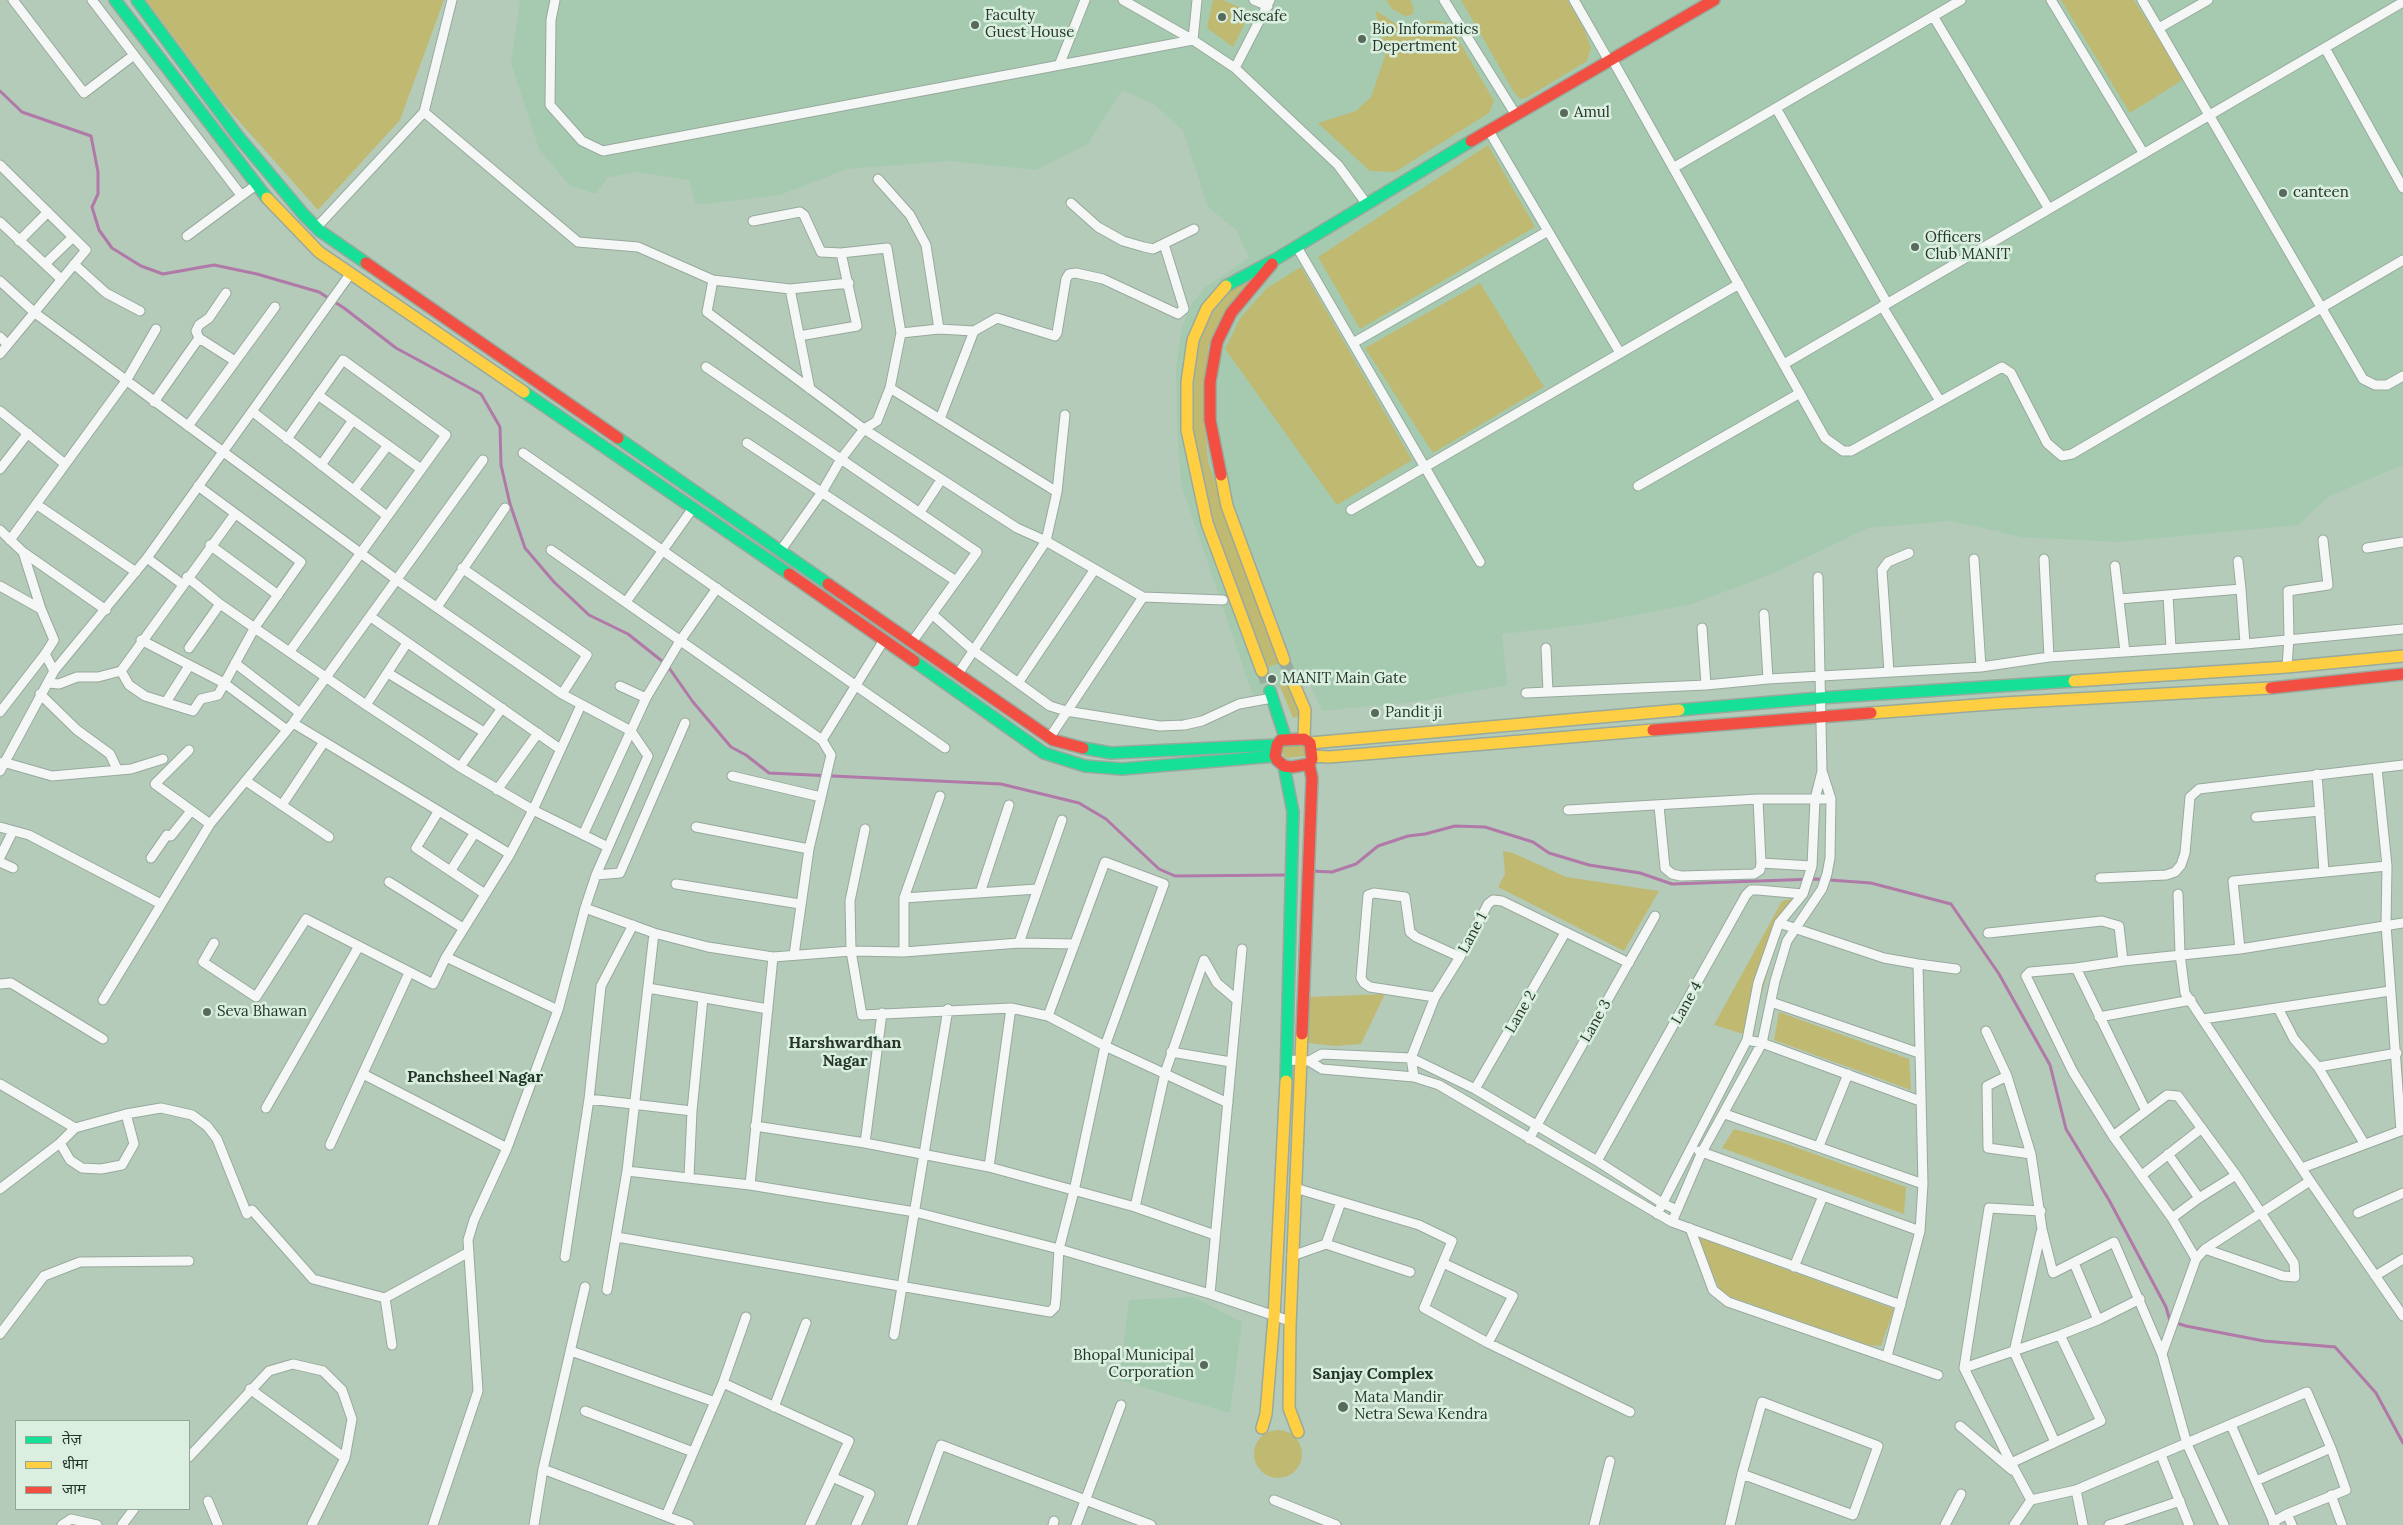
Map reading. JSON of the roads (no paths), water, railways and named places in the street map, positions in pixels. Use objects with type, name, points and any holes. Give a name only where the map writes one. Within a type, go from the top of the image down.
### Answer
[{"type":"main road","points":[[115,0],[256,185],[288,223],[319,252],[351,272],[694,508],[1044,753],[1084,766],[1122,769],[1279,747],[1307,741],[1820,698],[2287,667],[2403,656]]},
{"type":"main road","points":[[137,0],[243,142],[317,227],[1050,738],[1067,745],[1111,753],[1279,747]]},
{"type":"main road","points":[[1262,671],[1207,523],[1187,430],[1187,382],[1193,340],[1207,308],[1226,287],[1297,247],[1366,203],[1714,0]]},
{"type":"main road","points":[[182,87],[193,76]]},
{"type":"main road","points":[[1276,259],[1231,313],[1217,342],[1210,382],[1210,420],[1227,506],[1284,660]]},
{"type":"main road","points":[[1284,766],[1292,767],[1310,760],[1329,757],[1557,736],[2004,704],[2289,687],[2403,674]]},
{"type":"main road","points":[[1293,682],[1305,710],[1312,778],[1306,888],[1305,1061],[1295,1188],[1290,1321],[1290,1408],[1298,1432]]},
{"type":"main road","points":[[1262,1428],[1266,1414],[1274,1317],[1287,1060],[1294,857],[1293,812],[1279,747],[1271,694]]},
{"type":"street","points":[[13,0],[84,93],[134,55]]},
{"type":"street","points":[[92,0],[241,194]]},
{"type":"street","points":[[317,227],[424,112],[452,0]]},
{"type":"street","points":[[554,0],[551,20],[550,105],[582,141],[603,150],[1060,63],[1193,40]]},
{"type":"street","points":[[1060,63],[1085,0]]},
{"type":"street","points":[[1123,0],[1193,40],[1235,68],[1338,165],[1366,203]]},
{"type":"street","points":[[1193,40],[1197,0]]},
{"type":"street","points":[[1235,68],[1269,3],[1254,0]]},
{"type":"street","points":[[1444,0],[1516,115]]},
{"type":"street","points":[[1574,0],[1674,168],[1825,438],[1842,451],[1851,451],[2002,367],[2011,373],[2047,443],[2062,456],[2072,454],[2403,260]]},
{"type":"street","points":[[1674,168],[1961,0]]},
{"type":"street","points":[[2051,0],[2144,154]]},
{"type":"street","points":[[2142,0],[2363,379],[2375,385],[2388,385],[2403,376]]},
{"type":"street","points":[[2159,28],[2208,0]]},
{"type":"street","points":[[1784,364],[2403,2]]},
{"type":"street","points":[[1933,16],[2049,209]]},
{"type":"street","points":[[2325,48],[2403,188]]},
{"type":"street","points":[[1776,108],[1940,401]]},
{"type":"street","points":[[424,112],[578,242],[638,247],[713,280],[790,289],[849,283]]},
{"type":"street","points":[[1489,131],[1620,353]]},
{"type":"street","points":[[0,165],[86,250],[0,354]]},
{"type":"street","points":[[878,179],[910,215],[926,245],[939,329]]},
{"type":"street","points":[[188,236],[241,194],[256,185]]},
{"type":"street","points":[[1071,203],[1098,227],[1123,241],[1153,248],[1194,229]]},
{"type":"street","points":[[19,241],[48,212]]},
{"type":"street","points":[[753,221],[803,213],[821,252],[841,253],[887,248],[901,333],[890,388],[878,421],[864,429],[781,550]]},
{"type":"street","points":[[0,222],[61,280]]},
{"type":"street","points":[[1353,343],[1548,230]]},
{"type":"street","points":[[45,264],[73,237]]},
{"type":"street","points":[[901,333],[939,329],[974,331],[998,318],[1050,336],[1055,336],[1066,279],[1069,274],[1076,272],[1103,279],[1174,314],[1182,312],[1184,309],[1164,244]]},
{"type":"street","points":[[1297,247],[1480,562]]},
{"type":"street","points":[[799,336],[857,326],[841,253]]},
{"type":"street","points":[[74,264],[106,294],[140,311]]},
{"type":"street","points":[[163,759],[131,769],[52,776],[2,767],[54,671],[147,558],[253,412],[351,272]]},
{"type":"street","points":[[713,280],[707,312],[864,429],[1017,528],[1046,541],[1143,597],[1223,600]]},
{"type":"street","points":[[0,281],[35,313],[154,402],[225,451],[397,580],[562,694],[631,731],[648,756],[596,875],[585,908],[558,1010],[507,1148],[474,1220],[468,1240],[478,1391],[433,1525]]},
{"type":"street","points":[[1351,510],[1739,284]]},
{"type":"street","points":[[790,289],[810,389]]},
{"type":"street","points":[[226,293],[209,318],[198,325],[196,331],[199,338],[235,361]]},
{"type":"street","points":[[188,426],[275,307]]},
{"type":"street","points":[[10,540],[126,381],[156,329]]},
{"type":"street","points":[[940,419],[974,331]]},
{"type":"street","points":[[0,337],[7,344]]},
{"type":"street","points":[[154,402],[199,338]]},
{"type":"street","points":[[287,439],[343,360],[446,435],[290,651]]},
{"type":"street","points":[[706,367],[977,552],[912,642]]},
{"type":"street","points":[[890,388],[1057,492]]},
{"type":"street","points":[[1638,486],[1800,393]]},
{"type":"street","points":[[318,395],[421,469]]},
{"type":"street","points":[[0,411],[65,464]]},
{"type":"street","points":[[253,412],[387,516]]},
{"type":"street","points":[[958,674],[1046,541],[1057,492],[1065,415]]},
{"type":"street","points":[[321,465],[353,420]]},
{"type":"street","points":[[1,466],[28,433]]},
{"type":"street","points":[[747,443],[956,581]]},
{"type":"street","points":[[354,490],[388,445]]},
{"type":"street","points":[[523,453],[946,748]]},
{"type":"street","points":[[103,1000],[210,824],[327,678],[483,460]]},
{"type":"street","points":[[920,512],[942,480]]},
{"type":"street","points":[[120,671],[129,685],[145,696],[193,711],[201,699],[218,695],[256,627],[301,562],[198,486]]},
{"type":"street","points":[[36,504],[136,572]]},
{"type":"street","points":[[437,607],[505,508]]},
{"type":"street","points":[[626,602],[694,508]]},
{"type":"street","points":[[48,683],[58,684],[77,677],[98,677],[120,671],[210,545],[235,514]]},
{"type":"street","points":[[0,530],[23,552],[106,610]]},
{"type":"street","points":[[2287,667],[2289,638],[2288,591],[2328,585],[2324,540]]},
{"type":"street","points":[[2367,548],[2403,542]]},
{"type":"street","points":[[210,545],[278,595]]},
{"type":"street","points":[[551,550],[822,740],[831,755],[809,849],[794,955]]},
{"type":"street","points":[[0,712],[54,640],[41,609],[23,552]]},
{"type":"street","points":[[1890,672],[1882,570],[1888,562],[1909,553]]},
{"type":"street","points":[[147,558],[185,580],[256,627],[366,705],[460,767],[533,810],[608,847]]},
{"type":"street","points":[[1974,559],[1981,667]]},
{"type":"street","points":[[2044,559],[2050,657]]},
{"type":"street","points":[[2238,561],[2245,644]]},
{"type":"street","points":[[2115,566],[2125,652]]},
{"type":"street","points":[[462,568],[587,655],[562,694]]},
{"type":"street","points":[[1018,683],[1095,569]]},
{"type":"street","points":[[1657,1214],[1747,1040],[1758,983],[1779,923],[1804,890],[1811,868],[1815,799],[1822,771],[1818,577]]},
{"type":"street","points":[[0,586],[41,609]]},
{"type":"street","points":[[583,835],[646,698],[670,656],[717,588]]},
{"type":"street","points":[[2119,599],[2240,589]]},
{"type":"street","points":[[2168,595],[2171,648]]},
{"type":"street","points":[[1050,738],[1066,711],[1143,597]]},
{"type":"street","points":[[188,648],[220,604]]},
{"type":"street","points":[[932,614],[974,651],[1018,683],[1050,706],[1066,711],[1160,726],[1184,725],[1202,721],[1239,704],[1271,694]]},
{"type":"street","points":[[1764,614],[1768,679]]},
{"type":"street","points":[[371,616],[560,749]]},
{"type":"street","points":[[1702,628],[1706,685]]},
{"type":"street","points":[[1526,693],[1706,685],[1768,679],[1981,667],[2050,657],[2245,644],[2289,638],[2403,629]]},
{"type":"street","points":[[141,640],[224,683],[290,726],[324,742],[510,854]]},
{"type":"street","points":[[822,740],[884,640]]},
{"type":"street","points":[[366,705],[407,643]]},
{"type":"street","points":[[1546,648],[1548,692]]},
{"type":"street","points":[[45,654],[54,671]]},
{"type":"street","points":[[236,663],[300,713]]},
{"type":"street","points":[[166,702],[189,666]]},
{"type":"street","points":[[388,672],[484,732]]},
{"type":"street","points":[[620,686],[646,698]]},
{"type":"street","points":[[40,694],[77,730],[110,754],[117,769]]},
{"type":"street","points":[[214,943],[203,962],[256,997],[306,919],[433,984],[463,928],[510,854],[533,810],[581,705]]},
{"type":"street","points":[[460,767],[502,708]]},
{"type":"street","points":[[596,875],[620,873],[685,723]]},
{"type":"street","points":[[497,790],[538,733]]},
{"type":"street","points":[[282,805],[324,742]]},
{"type":"street","points":[[189,750],[155,784],[210,824]]},
{"type":"street","points":[[2100,878],[2166,875],[2175,872],[2181,866],[2185,853],[2190,797],[2199,789],[2403,765]]},
{"type":"street","points":[[2302,1168],[2402,1130],[2397,1053],[2390,991],[2386,925],[2387,866],[2378,768]]},
{"type":"street","points":[[1672,1222],[1702,1152],[1725,1114],[1762,1044],[1787,941],[1794,927],[1822,890],[1830,858],[1831,800],[1822,771]]},
{"type":"street","points":[[2317,774],[2324,872]]},
{"type":"street","points":[[732,776],[821,795]]},
{"type":"street","points":[[246,781],[329,837]]},
{"type":"street","points":[[904,952],[904,898],[940,796]]},
{"type":"street","points":[[1568,810],[1758,799],[1831,800]]},
{"type":"street","points":[[1659,806],[1665,868],[1672,874],[1681,876],[1754,874],[1760,870],[1762,863],[1758,799]]},
{"type":"street","points":[[980,893],[1009,805]]},
{"type":"street","points":[[150,858],[167,835],[171,836],[191,811]]},
{"type":"street","points":[[2256,817],[2320,811]]},
{"type":"street","points":[[438,812],[416,848],[485,894]]},
{"type":"street","points":[[1019,943],[1062,820]]},
{"type":"street","points":[[0,827],[29,835],[161,904]]},
{"type":"street","points":[[696,827],[809,849]]},
{"type":"street","points":[[865,829],[850,901],[851,951],[862,1014],[948,1009],[1011,1008],[1048,1016],[1105,1046],[1228,1103]]},
{"type":"street","points":[[0,857],[12,831]]},
{"type":"street","points":[[450,870],[474,834]]},
{"type":"street","points":[[0,862],[14,868]]},
{"type":"street","points":[[617,1237],[1050,1312],[1054,1307],[1056,1298],[1060,1249],[1105,1046],[1164,884],[1105,862],[1048,1016]]},
{"type":"street","points":[[1762,863],[1811,868]]},
{"type":"street","points":[[2240,949],[2233,882],[2387,866]]},
{"type":"street","points":[[389,882],[463,928]]},
{"type":"street","points":[[676,884],[800,904]]},
{"type":"street","points":[[904,898],[1037,889]]},
{"type":"street","name":"Lane 4","points":[[1597,1161],[1746,895],[1751,890],[1804,890]]},
{"type":"street","points":[[1435,997],[1370,987],[1364,983],[1361,978],[1368,895],[1374,893],[1405,896],[1410,932],[1416,937],[1460,957]]},
{"type":"street","points":[[2178,894],[2180,954],[2186,993],[2310,1181],[2403,1316]]},
{"type":"street","name":"Lane 1","points":[[1411,1058],[1435,997],[1460,957],[1488,904],[1493,900],[1502,901],[1629,963]]},
{"type":"street","points":[[585,908],[654,932],[708,947],[773,957],[851,951],[904,952],[1019,943],[1075,944]]},
{"type":"street","name":"Lane 3","points":[[1529,1139],[1655,916]]},
{"type":"street","points":[[1988,933],[2102,921],[2119,926],[2123,961]]},
{"type":"street","points":[[1779,923],[1884,958],[1956,969]]},
{"type":"street","points":[[2196,1259],[2172,1218],[2113,1136],[2074,1072],[2026,976],[2030,972],[2076,968],[2180,954],[2240,949],[2403,923]]},
{"type":"street","points":[[565,1256],[589,1099],[601,986],[634,925]]},
{"type":"street","points":[[606,1290],[617,1237],[627,1171],[654,932]]},
{"type":"street","name":"Lane 2","points":[[1475,1089],[1565,933]]},
{"type":"street","points":[[266,1108],[359,946]]},
{"type":"street","points":[[1210,1294],[1242,949]]},
{"type":"street","points":[[446,957],[558,1010]]},
{"type":"street","points":[[750,1185],[754,1126],[773,957]]},
{"type":"street","points":[[1135,1207],[1165,1073],[1204,960],[1217,983],[1237,1000]]},
{"type":"street","points":[[1887,1356],[1920,1231],[1922,1184],[1918,964]]},
{"type":"street","points":[[2076,968],[2146,1110]]},
{"type":"street","points":[[330,1145],[409,973]]},
{"type":"street","points":[[0,984],[11,983],[103,1039]]},
{"type":"street","points":[[648,988],[768,1009]]},
{"type":"street","points":[[2203,1019],[2390,991]]},
{"type":"street","points":[[689,1177],[692,1111],[703,998]]},
{"type":"street","points":[[2099,1016],[2191,1000]]},
{"type":"street","points":[[1771,1002],[1919,1053]]},
{"type":"street","points":[[989,1167],[1011,1008]]},
{"type":"street","points":[[2278,1008],[2294,1039],[2318,1067],[2364,1143]]},
{"type":"street","points":[[894,1335],[948,1009]]},
{"type":"street","points":[[866,1143],[882,1013]]},
{"type":"street","points":[[1986,1031],[2007,1076],[2031,1154],[2041,1211],[2042,1229],[2054,1273],[2114,1242],[2162,1354],[2187,1444],[2224,1525]]},
{"type":"street","points":[[1747,1040],[1848,1074],[1920,1101]]},
{"type":"street","points":[[1171,1052],[1231,1062]]},
{"type":"street","points":[[2318,1067],[2397,1053]]},
{"type":"street","points":[[1305,1061],[1322,1054],[1411,1058],[1475,1089],[1597,1161],[1662,1203],[1677,1210]]},
{"type":"street","points":[[1411,1058],[1414,1077]]},
{"type":"street","points":[[1287,1060],[1305,1061],[1322,1069],[1414,1077],[1439,1086],[1672,1222],[1901,1305]]},
{"type":"street","points":[[363,1074],[507,1148]]},
{"type":"street","points":[[1819,1146],[1848,1074]]},
{"type":"street","points":[[2007,1076],[1986,1086],[1988,1148],[2031,1154]]},
{"type":"street","points":[[0,1084],[75,1128]]},
{"type":"street","points":[[2113,1136],[2167,1095],[2178,1096],[2236,1176],[2294,1263],[2295,1276],[2283,1276],[2205,1249]]},
{"type":"street","points":[[589,1099],[635,1106],[692,1111]]},
{"type":"street","points":[[0,1189],[60,1143],[75,1128],[126,1114],[161,1108],[192,1115],[207,1126],[217,1139],[250,1212],[313,1280],[385,1298],[469,1252]]},
{"type":"street","points":[[60,1143],[70,1160],[82,1168],[101,1170],[122,1165],[134,1144],[126,1114]]},
{"type":"street","points":[[1725,1114],[1922,1184]]},
{"type":"street","points":[[754,1126],[866,1143],[989,1167],[1135,1207],[1215,1234]]},
{"type":"street","points":[[2142,1175],[2202,1128]]},
{"type":"street","points":[[1691,1148],[1920,1231]]},
{"type":"street","points":[[2168,1154],[2199,1198]]},
{"type":"street","points":[[627,1171],[750,1185],[915,1212],[1060,1249],[1210,1294],[1290,1321]]},
{"type":"street","points":[[2172,1218],[2199,1198],[2236,1176]]},
{"type":"street","points":[[2162,1354],[2196,1259],[2205,1249],[2310,1181]]},
{"type":"street","points":[[1295,1188],[1419,1225],[1452,1241],[1424,1308],[1488,1343],[1630,1412]]},
{"type":"street","points":[[2358,1213],[2403,1193]]},
{"type":"street","points":[[1794,1266],[1823,1196]]},
{"type":"street","points":[[1326,1244],[1341,1202]]},
{"type":"street","points":[[2031,1500],[2011,1464],[1964,1368],[1989,1208],[2041,1211]]},
{"type":"street","points":[[1690,1228],[1712,1290],[1728,1302],[1938,1375]]},
{"type":"street","points":[[2042,1229],[2014,1352],[2055,1442]]},
{"type":"street","points":[[1292,1256],[1326,1244],[1410,1272]]},
{"type":"street","points":[[2375,1276],[2403,1259]]},
{"type":"street","points":[[0,1334],[44,1276],[53,1272],[80,1262],[189,1261]]},
{"type":"street","points":[[1443,1263],[1513,1296],[1488,1343]]},
{"type":"street","points":[[2074,1263],[2098,1320]]},
{"type":"street","points":[[534,1525],[543,1469],[586,1287]]},
{"type":"street","points":[[385,1298],[392,1345]]},
{"type":"street","points":[[1964,1368],[2060,1335],[2098,1320],[2140,1299]]},
{"type":"street","points":[[666,1516],[723,1383],[746,1317]]},
{"type":"street","points":[[774,1407],[806,1324]]},
{"type":"street","points":[[2011,1464],[2102,1421],[2060,1335]]},
{"type":"street","points":[[571,1351],[715,1402]]},
{"type":"street","points":[[190,1456],[250,1389],[269,1371],[294,1364],[323,1371],[342,1390],[352,1419],[345,1458],[312,1525]]},
{"type":"street","points":[[723,1383],[849,1441],[810,1525]]},
{"type":"street","points":[[250,1389],[345,1458]]},
{"type":"street","points":[[2014,1525],[2031,1500],[2076,1490],[2307,1392],[2331,1448],[2346,1490],[2287,1514],[2274,1523],[2231,1425]]},
{"type":"street","points":[[1730,1525],[1742,1474],[1762,1402],[1878,1446],[1853,1515],[1742,1474]]},
{"type":"street","points":[[1076,1525],[1121,1405]]},
{"type":"street","points":[[585,1411],[693,1452]]},
{"type":"street","points":[[1960,1426],[2016,1473]]},
{"type":"street","points":[[912,1525],[941,1446],[1151,1525]]},
{"type":"street","points":[[2256,1481],[2331,1448]]},
{"type":"street","points":[[2161,1455],[2188,1525]]},
{"type":"street","points":[[1594,1525],[1610,1461]]},
{"type":"street","points":[[543,1469],[689,1525]]},
{"type":"street","points":[[832,1477],[870,1494],[856,1525]]},
{"type":"street","points":[[2076,1490],[2083,1525]]},
{"type":"street","points":[[1945,1525],[1961,1494]]},
{"type":"street","points":[[2331,1495],[2342,1525]]},
{"type":"street","points":[[1274,1500],[1336,1525]]},
{"type":"street","points":[[208,1501],[218,1525]]},
{"type":"street","points":[[2109,1525],[2180,1501]]},
{"type":"street","points":[[122,1525],[133,1510]]},
{"type":"street","points":[[2287,1514],[2292,1525]]},
{"type":"street","points":[[62,1525],[71,1519],[97,1525]]},
{"type":"waterway","points":[[0,91],[22,112],[91,136],[98,172],[98,194],[92,207],[99,230],[112,248],[141,266],[163,274],[214,265],[257,274],[319,292],[344,308],[396,348],[481,394],[500,427],[501,465],[510,504],[525,548],[554,582],[589,615],[628,634],[667,665],[693,702],[731,747],[746,755],[769,773],[1001,784],[1079,803],[1106,819],[1159,869],[1175,876],[1287,875]]},
{"type":"waterway","points":[[1311,871],[1332,872],[1356,864],[1378,846],[1408,836],[1425,834],[1455,826],[1485,827],[1533,842],[1549,853],[1589,865],[1640,873],[1672,884],[1816,879],[1871,883],[1951,904],[1999,974],[2050,1065],[2066,1129],[2109,1200],[2166,1307],[2170,1321],[2186,1326],[2264,1341],[2335,1347],[2376,1393],[2403,1443]]},
{"type":"tunnel","points":[[1284,660],[1293,682]]},
{"type":"tunnel","points":[[1262,671],[1270,691]]},
{"type":"place","name":"Nescafe","points":[[1222,17]]},
{"type":"place","name":"Faculty Guest House","points":[[975,25]]},
{"type":"place","name":"Bio Informatics Depertment","points":[[1362,39]]},
{"type":"place","name":"Amul","points":[[1564,113]]},
{"type":"place","name":"canteen","points":[[2283,193]]},
{"type":"place","name":"Officers Club MANIT","points":[[1915,247]]},
{"type":"place","name":"MANIT Main Gate","points":[[1272,679]]},
{"type":"place","name":"Pandit ji","points":[[1375,713]]},
{"type":"place","name":"Seva Bhawan","points":[[207,1012]]},
{"type":"place","name":"Bhopal Municipal Corporation","points":[[1204,1365]]},
{"type":"place","name":"Mata Mandir Netra Sewa Kendra","points":[[1343,1407]]},
{"type":"district","name":"Harshwardhan Nagar","points":[[845,1052]]},
{"type":"district","name":"Panchsheel Nagar","points":[[475,1077]]},
{"type":"district","name":"Sanjay Complex","points":[[1373,1374]]}]
